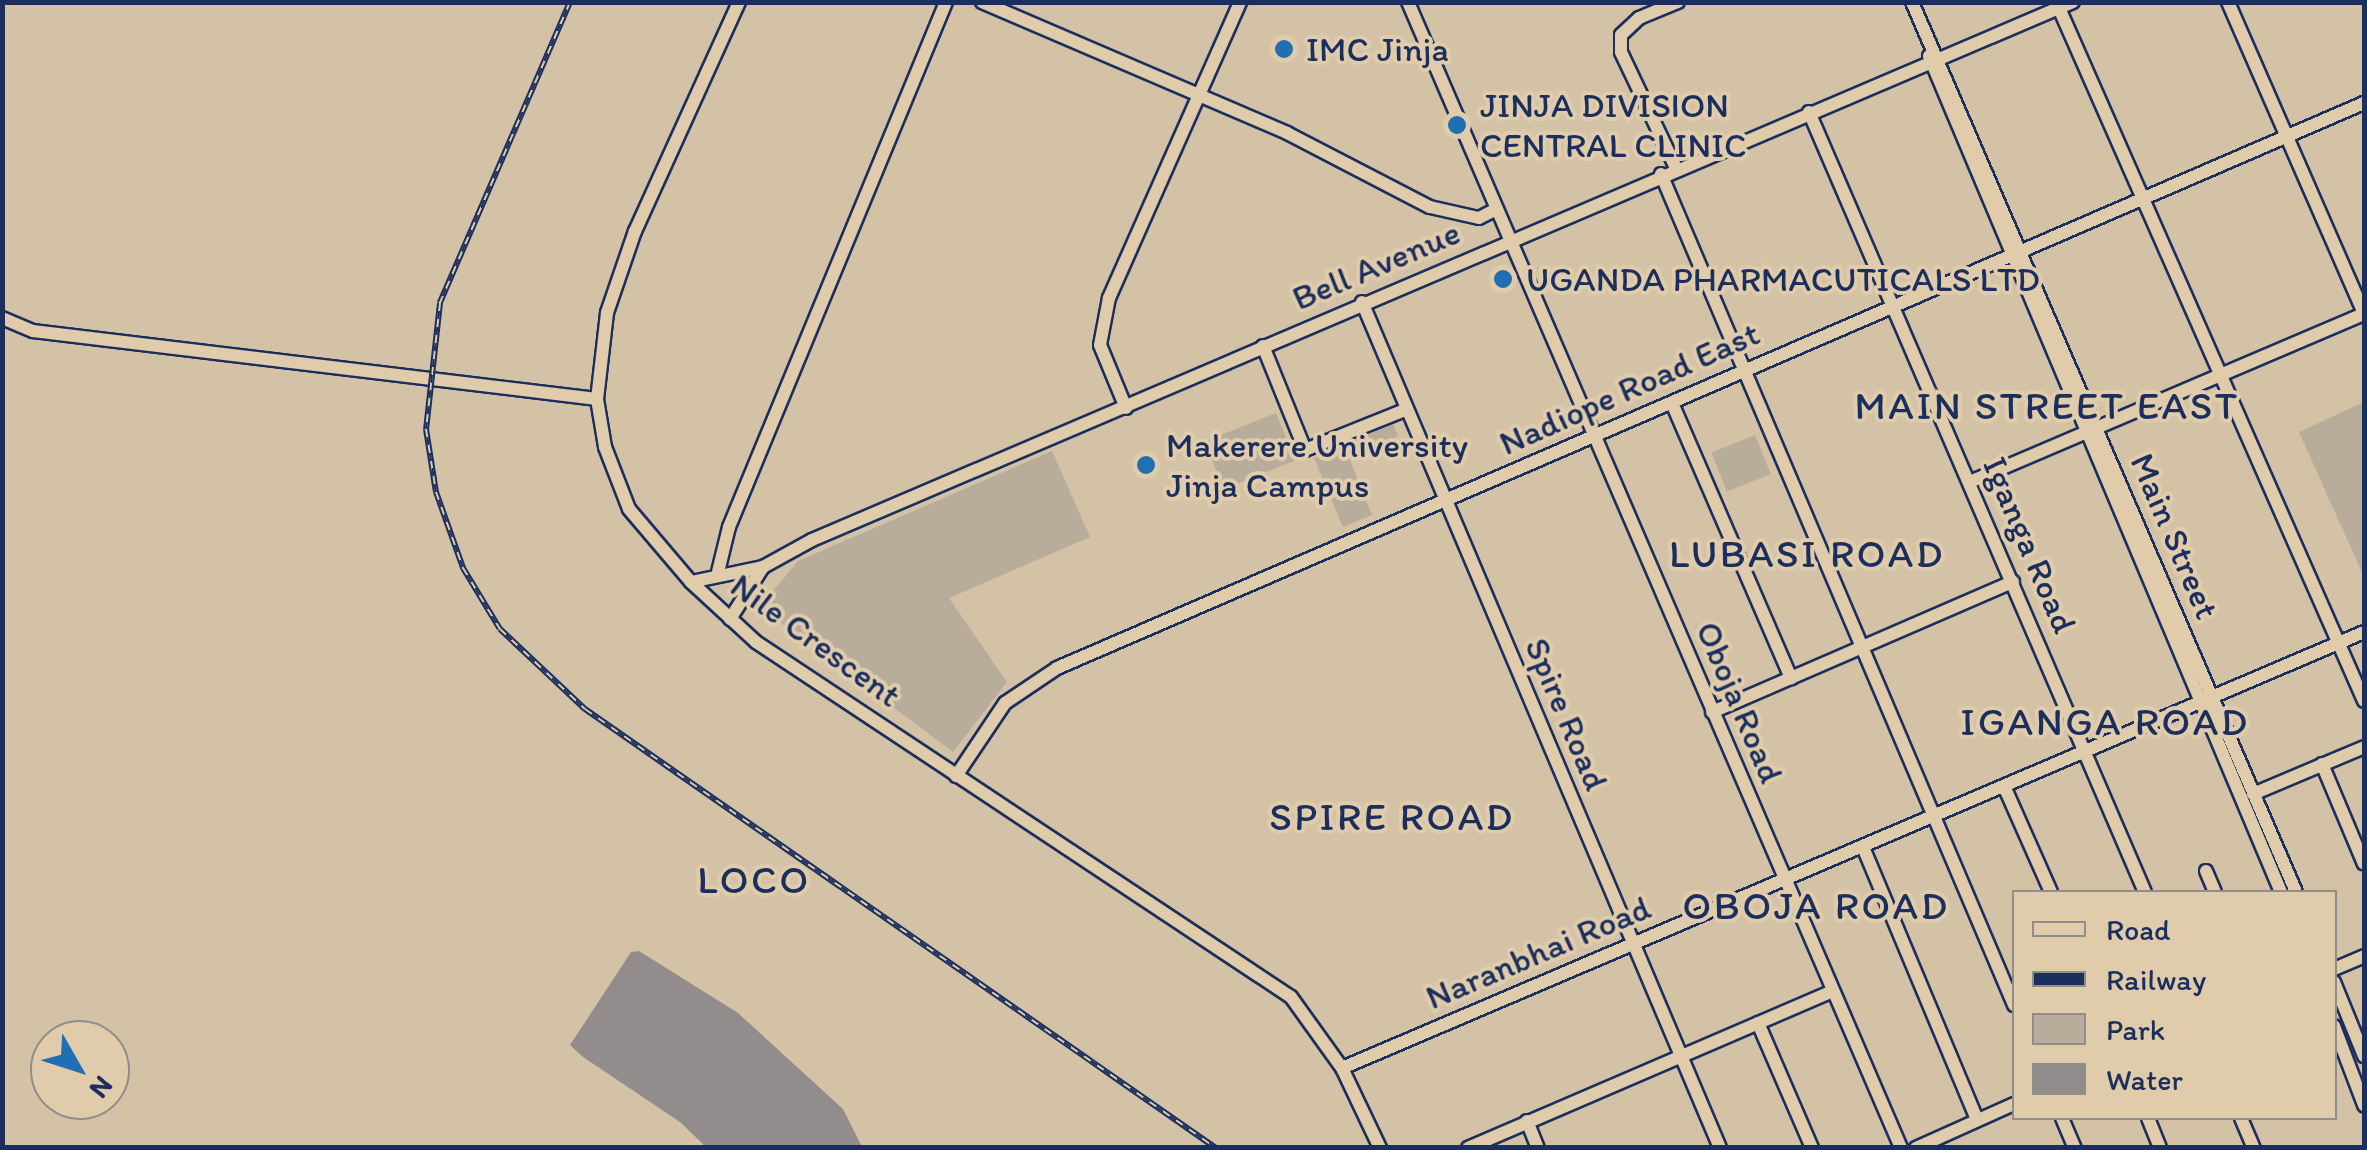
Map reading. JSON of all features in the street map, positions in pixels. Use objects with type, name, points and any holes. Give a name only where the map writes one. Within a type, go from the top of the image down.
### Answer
[{"type":"street","name":"Nile Crescent","points":[[738,2],[630,245],[608,313],[598,399],[605,446],[629,509],[691,582],[730,620],[956,776],[1281,988],[1312,1020],[1342,1068],[1380,1148]]},
{"type":"street","points":[[718,572],[729,526],[946,2]]},
{"type":"street","points":[[982,2],[1197,94],[1430,208],[1478,218],[1498,210]]},
{"type":"street","points":[[1126,408],[1102,359],[1102,327],[1197,94],[1240,2]]},
{"type":"street","name":"Oboja Road","points":[[1408,2],[1596,436],[1782,881],[1901,1148]]},
{"type":"street","points":[[1676,168],[1621,52],[1621,36],[1639,18],[1678,2]]},
{"type":"street","name":"Main Street","points":[[1912,2],[2206,697],[2295,890]]},
{"type":"street","name":"Bell Avenue","points":[[730,620],[763,567],[812,540],[1126,408],[1661,174],[2073,2]]},
{"type":"street","points":[[1972,482],[2364,314],[2228,2]]},
{"type":"street","points":[[2059,8],[2364,701]]},
{"type":"street","name":"Nadiope Road East","points":[[956,776],[1005,703],[1048,673],[1894,308],[2140,196],[2364,103]]},
{"type":"street","name":"Iganga Road","points":[[1808,112],[1972,482],[2144,890]]},
{"type":"street","points":[[1661,174],[2012,1000]]},
{"type":"street","name":"Spire Road","points":[[1362,302],[1720,1148]]},
{"type":"street","points":[[2,318],[32,332],[598,399]]},
{"type":"street","points":[[1263,346],[1306,450],[1405,410]]},
{"type":"street","points":[[1672,403],[1792,678]]},
{"type":"street","points":[[691,582],[718,572],[763,567]]},
{"type":"street","points":[[1712,712],[2013,582]]},
{"type":"street","name":"Naranbhai Road","points":[[1342,1068],[2364,632]]},
{"type":"street","name":"Main Street","points":[[2206,697],[2280,890]]},
{"type":"street","points":[[2252,794],[2364,747]]},
{"type":"street","points":[[2322,764],[2364,864]]},
{"type":"street","points":[[2004,786],[2050,890]]},
{"type":"street","points":[[1863,847],[1977,1119]]},
{"type":"street","points":[[2206,871],[2214,890]]},
{"type":"street","points":[[2337,968],[2364,956]]},
{"type":"street","points":[[2337,989],[2364,1056]]},
{"type":"street","points":[[1468,1148],[1831,992]]},
{"type":"street","points":[[1758,1023],[1812,1148]]},
{"type":"street","points":[[2337,1034],[2364,1105]]},
{"type":"street","points":[[1916,1148],[2012,1105]]},
{"type":"street","points":[[2063,1120],[2076,1148]]},
{"type":"street","points":[[2149,1120],[2160,1148]]},
{"type":"street","points":[[2242,1120],[2254,1148]]},
{"type":"street","points":[[1527,1121],[1538,1148]]},
{"type":"green space","points":[[2364,402],[2364,577],[2299,432]]},
{"type":"green space","points":[[1276,413],[1295,460],[1224,489],[1205,442]]},
{"type":"green space","points":[[1393,424],[1398,436],[1350,460],[1372,515],[1343,527],[1314,458]]},
{"type":"green space","points":[[1755,435],[1771,474],[1727,492],[1711,453]]},
{"type":"green space","points":[[1052,451],[1090,537],[949,598],[1007,682],[953,752],[760,607],[798,561]]},
{"type":"water","points":[[639,951],[738,1013],[843,1109],[862,1147],[706,1147],[680,1122],[583,1057],[570,1045],[631,952]]},
{"type":"railway","points":[[570,2],[440,303],[426,429],[436,492],[463,568],[500,629],[585,709],[1216,1148]]},
{"type":"place","name":"IMC Jinja","points":[[1284,49]]},
{"type":"place","name":"JINJA DIVISION CENTRAL CLINIC","points":[[1457,125]]},
{"type":"place","name":"UGANDA PHARMACUTICALS LTD","points":[[1503,279]]},
{"type":"place","name":"Makerere University Jinja Campus","points":[[1146,465]]},
{"type":"district","name":"MAIN STREET EAST","points":[[2047,405]]},
{"type":"district","name":"LUBASI ROAD","points":[[1807,553]]},
{"type":"district","name":"IGANGA ROAD","points":[[2105,721]]},
{"type":"district","name":"SPIRE ROAD","points":[[1392,816]]},
{"type":"district","name":"LOCO","points":[[754,879]]},
{"type":"district","name":"OBOJA ROAD","points":[[1816,905]]}]
